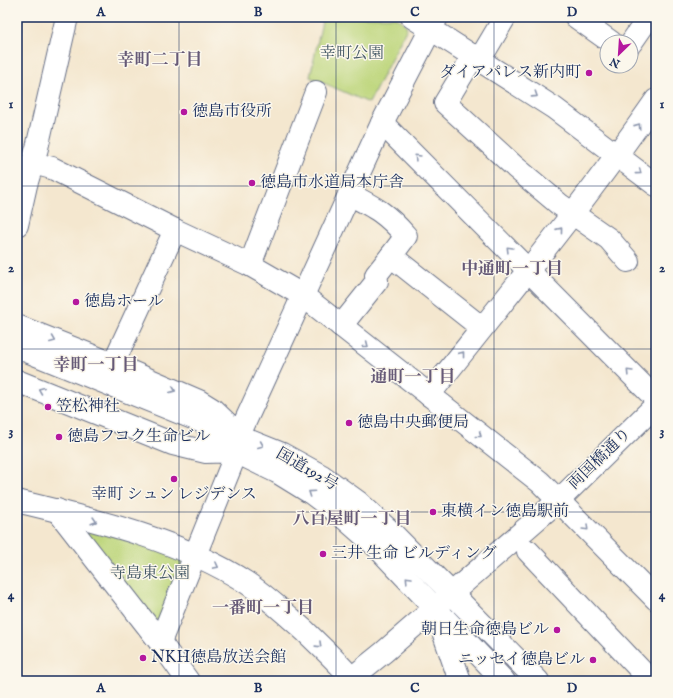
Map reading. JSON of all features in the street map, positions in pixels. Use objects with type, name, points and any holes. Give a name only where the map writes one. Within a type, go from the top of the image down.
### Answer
[{"type":"main road","points":[[17,224],[33,163],[67,17]]},
{"type":"main road","points":[[412,17],[434,23],[477,57],[554,108],[656,185]]},
{"type":"main road","points":[[505,17],[446,103],[515,167],[559,204],[574,213],[609,239],[628,261]]},
{"type":"main road","points":[[576,17],[600,34]]},
{"type":"main road","points":[[637,34],[649,17]]},
{"type":"main road","points":[[160,642],[196,556],[238,443],[302,295],[382,123],[434,23]]},
{"type":"main road","points":[[250,265],[316,92]]},
{"type":"main road","points":[[429,395],[574,213],[617,156],[656,100]]},
{"type":"main road","points":[[382,123],[529,269],[656,400]]},
{"type":"main road","points":[[33,163],[52,168],[175,230],[250,265],[302,295],[540,482],[656,599]]},
{"type":"main road","points":[[341,326],[377,281],[376,275],[406,236],[390,218],[380,210],[349,194]]},
{"type":"main road","points":[[113,364],[175,230]]},
{"type":"main road","points":[[392,256],[482,328]]},
{"type":"main road","points":[[17,326],[113,364],[199,401],[212,409],[238,443]]},
{"type":"main road","name":"国道192号","points":[[17,347],[238,443],[311,493],[343,517],[376,546],[504,681]]},
{"type":"main road","name":"国道192号","points":[[17,362],[192,431],[282,454],[322,476],[358,502],[391,532],[538,681]]},
{"type":"main road","points":[[17,380],[173,444],[206,452],[238,443]]},
{"type":"main road","name":"両国橋通り","points":[[351,680],[559,500],[656,405]]},
{"type":"main road","points":[[17,501],[57,510],[147,536],[196,556],[246,582],[273,601],[323,649],[351,680]]},
{"type":"main road","points":[[57,510],[160,642],[188,681]]},
{"type":"main road","points":[[528,551],[651,681]]},
{"type":"main road","points":[[435,608],[460,681]]},
{"type":"green space","points":[[20,17],[24,17],[17,53],[17,31]]},
{"type":"green space","name":"幸町公園","points":[[323,17],[395,17],[405,23],[407,28],[369,103],[310,77]]},
{"type":"green space","name":"寺島東公園","points":[[79,526],[173,551],[185,563],[163,618],[155,621]]},
{"type":"place","name":"ダイアパレス新内町","points":[[589,73]]},
{"type":"place","name":"徳島市役所","points":[[184,112]]},
{"type":"place","name":"徳島市水道局本庁舎","points":[[252,183]]},
{"type":"place","name":"徳島ホール","points":[[76,302]]},
{"type":"place","name":"笠松神社","points":[[48,407]]},
{"type":"place","name":"徳島中央郵便局","points":[[349,423]]},
{"type":"place","name":"徳島フコク生命ビル","points":[[59,437]]},
{"type":"place","name":"幸町 シュン レジデンス","points":[[174,479]]},
{"type":"place","name":"東横イン徳島駅前","points":[[433,512]]},
{"type":"place","name":"三井 生命 ビルディング","points":[[323,554]]},
{"type":"place","name":"朝日生命徳島ビル","points":[[557,630]]},
{"type":"place","name":"NKH徳島放送会館","points":[[143,658]]},
{"type":"place","name":"ニッセイ徳島ビル","points":[[593,660]]},
{"type":"district","name":"幸町二丁目","points":[[160,60]]},
{"type":"district","name":"中通町一丁目","points":[[512,269]]},
{"type":"district","name":"幸町一丁目","points":[[96,365]]},
{"type":"district","name":"通町一丁目","points":[[413,377]]},
{"type":"district","name":"八百屋町一丁目","points":[[352,519]]},
{"type":"district","name":"一番町一丁目","points":[[263,608]]}]
